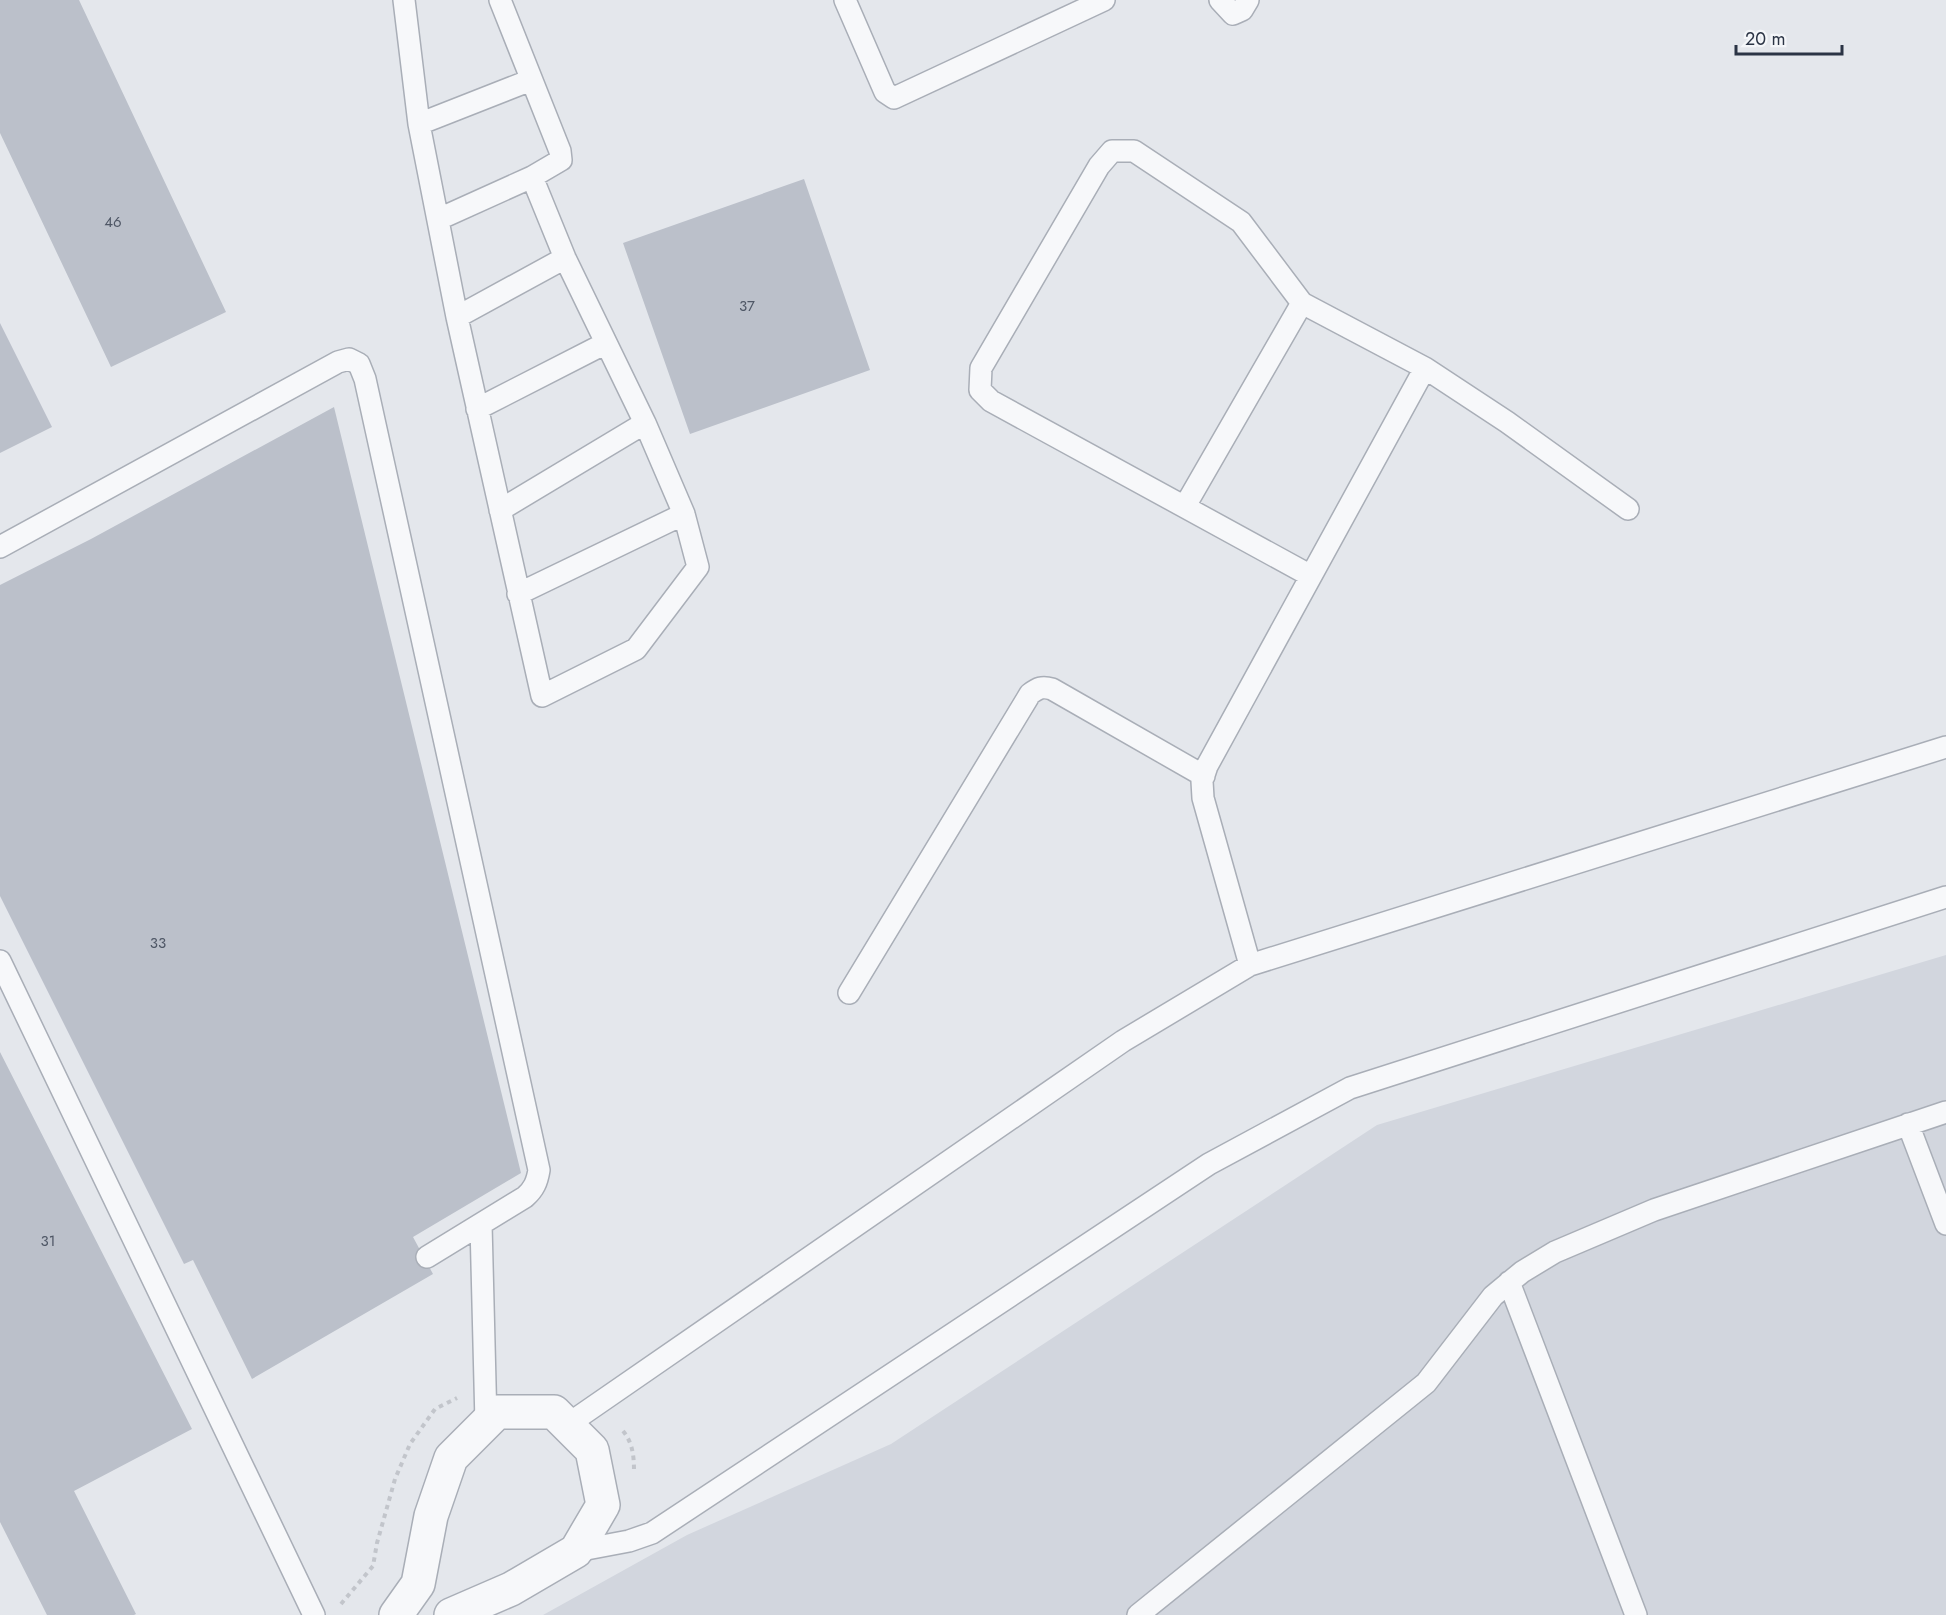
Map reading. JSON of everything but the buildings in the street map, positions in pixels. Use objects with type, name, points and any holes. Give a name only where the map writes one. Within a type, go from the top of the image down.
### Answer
[{"type":"street","points":[[396,1615],[418,1584],[431,1516],[451,1458],[497,1412],[554,1412],[592,1450],[603,1505],[576,1551],[511,1589],[451,1615]]},
{"type":"lane","points":[[404,0],[419,124],[457,317],[542,696],[636,649],[698,567],[684,514],[645,423],[565,258],[532,177]]},
{"type":"lane","points":[[439,219],[532,177],[561,160],[560,151],[500,0]]},
{"type":"lane","points":[[845,0],[885,92],[894,98],[1104,0]]},
{"type":"lane","points":[[1220,0],[1233,15],[1242,10],[1248,0]]},
{"type":"lane","points":[[419,124],[531,80]]},
{"type":"lane","points":[[1311,576],[991,401],[980,390],[981,368],[1099,166],[1112,151],[1134,151],[1241,222],[1302,303],[1425,368],[1507,422],[1628,509]]},
{"type":"lane","points":[[457,317],[565,258]]},
{"type":"lane","points":[[1185,506],[1302,303]]},
{"type":"lane","points":[[477,409],[606,343]]},
{"type":"lane","points":[[0,547],[339,362],[349,359],[359,364],[365,379],[539,1170],[533,1189],[525,1197],[427,1257]]},
{"type":"lane","points":[[1250,965],[1203,798],[1202,782],[1213,756],[1425,368]]},
{"type":"lane","points":[[500,510],[645,423]]},
{"type":"lane","points":[[518,594],[684,514]]},
{"type":"lane","points":[[849,993],[1024,704],[1037,688],[1052,689],[1204,776]]},
{"type":"lane","points":[[567,1425],[1123,1041],[1250,965],[1946,747]]},
{"type":"lane","points":[[576,1551],[629,1541],[652,1533],[1209,1164],[1350,1088],[1946,897]]},
{"type":"lane","points":[[0,961],[314,1615]]},
{"type":"lane","points":[[1138,1615],[1426,1383],[1492,1296],[1522,1272],[1555,1252],[1654,1210],[1946,1112]]},
{"type":"lane","points":[[1908,1124],[1946,1224]]},
{"type":"lane","points":[[481,1224],[486,1423]]},
{"type":"lane","points":[[1509,1282],[1636,1615]]},
{"type":"shaded area","points":[[1946,955],[1946,1615],[543,1615],[687,1535],[891,1444],[1377,1125]]}]
